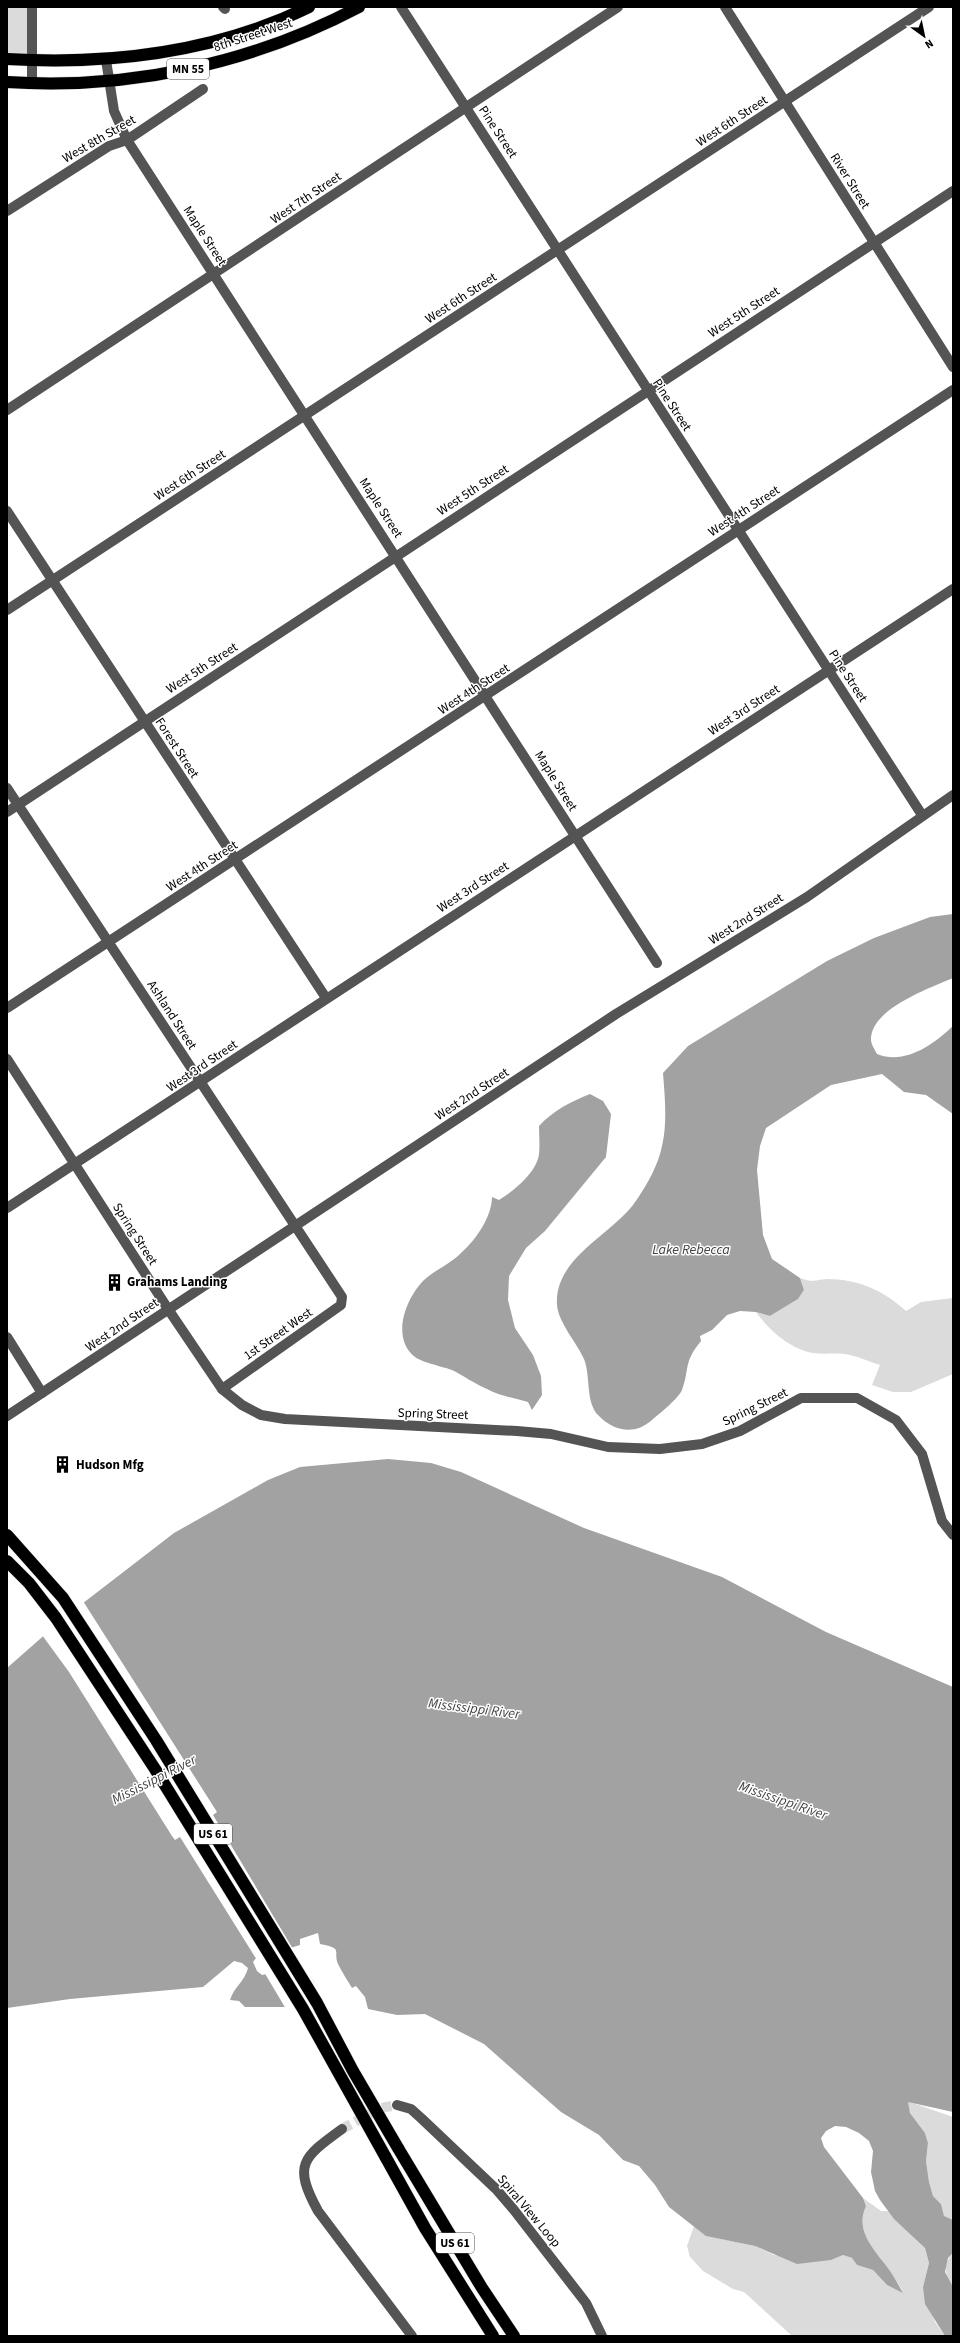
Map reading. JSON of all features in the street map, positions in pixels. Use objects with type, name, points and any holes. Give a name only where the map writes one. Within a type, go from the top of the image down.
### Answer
[{"type":"highway","name":"8th Street West","points":[[7,60],[106,60],[166,52],[221,40],[288,17],[309,7]]},
{"type":"highway","name":"8th Street West","points":[[7,82],[109,82],[191,69],[228,59],[292,38],[359,7]]},
{"type":"highway","name":"US 61","points":[[7,1535],[63,1598],[156,1740],[317,2003],[353,2071],[482,2288],[514,2336]]},
{"type":"highway","name":"US 61","points":[[7,1561],[29,1583],[56,1618],[156,1769],[303,2009],[425,2228],[493,2336]]},
{"type":"street","points":[[32,7],[32,83]]},
{"type":"street","name":"Pine Street","points":[[401,7],[647,391],[922,815]]},
{"type":"street","name":"West 7th Street","points":[[7,410],[214,275],[618,7]]},
{"type":"street","name":"River Street","points":[[725,7],[953,368]]},
{"type":"street","name":"West 6th Street","points":[[7,610],[786,102],[929,7]]},
{"type":"street","name":"Maple Street","points":[[106,60],[114,111],[127,140],[306,415],[657,963]]},
{"type":"street","name":"West 8th Street","points":[[7,211],[110,146],[127,140],[203,89]]},
{"type":"street","name":"West 5th Street","points":[[7,812],[953,190]]},
{"type":"street","name":"West 4th Street","points":[[7,1008],[486,697],[953,390]]},
{"type":"street","name":"Forest Street","points":[[7,511],[326,998]]},
{"type":"street","name":"West 3rd Street","points":[[7,1208],[953,589]]},
{"type":"street","name":"Ashland Street","points":[[7,788],[342,1297]]},
{"type":"street","name":"West 2nd Street","points":[[7,1416],[616,1014],[807,897],[922,815],[953,795]]},
{"type":"street","name":"Spring Street","points":[[7,1059],[168,1309],[222,1389],[242,1405],[261,1415],[284,1419],[516,1431],[551,1434],[608,1447],[660,1449],[702,1444],[740,1431],[801,1398],[857,1398],[896,1420],[922,1454],[942,1521],[953,1535]]},
{"type":"street","name":"1st Street West","points":[[222,1389],[341,1305],[342,1297]]},
{"type":"street","points":[[7,1337],[42,1393]]},
{"type":"street","name":"Spiral View Loop","points":[[397,2105],[410,2109],[421,2118],[496,2189],[586,2303],[602,2336]]},
{"type":"street","points":[[342,2129],[320,2144],[307,2159],[303,2174],[306,2188],[318,2211],[412,2336]]},
{"type":"shaded area","points":[[7,7],[32,7],[32,61],[7,59]]},
{"type":"shaded area","points":[[800,1278],[811,1281],[827,1279],[850,1281],[860,1284],[880,1292],[906,1311],[921,1302],[953,1298],[953,1374],[911,1392],[893,1392],[872,1385],[880,1365],[845,1354],[822,1354],[804,1351],[788,1343],[774,1332],[756,1312],[770,1316],[798,1299],[804,1290]]},
{"type":"shaded area","points":[[907,2101],[953,2117],[953,2220],[944,2217],[941,2204],[933,2196],[926,2161],[928,2143],[925,2133],[910,2113]]},
{"type":"shaded area","points":[[863,2198],[881,2211],[888,2211],[925,2248],[929,2263],[923,2287],[935,2322],[945,2336],[792,2336],[744,2292],[733,2289],[703,2271],[690,2257],[687,2246],[694,2226],[707,2236],[755,2246],[774,2255],[831,2260],[843,2255],[852,2258],[857,2265],[873,2270],[887,2285],[903,2292],[868,2241],[864,2230],[863,2218],[866,2206]]},
{"type":"shaded area","points":[[953,2253],[953,2287],[948,2278],[946,2266]]},
{"type":"water","name":"Lake Rebecca","points":[[953,914],[953,978],[917,994],[890,1009],[873,1029],[871,1040],[877,1054],[887,1057],[898,1057],[908,1055],[928,1046],[953,1026],[953,1114],[926,1095],[904,1092],[882,1074],[831,1085],[766,1128],[760,1146],[757,1170],[763,1235],[772,1259],[800,1278],[804,1290],[798,1299],[770,1316],[756,1312],[740,1311],[727,1315],[712,1330],[700,1336],[701,1341],[689,1360],[680,1394],[645,1425],[632,1430],[625,1430],[605,1421],[595,1411],[592,1404],[584,1359],[558,1312],[558,1289],[564,1274],[573,1261],[623,1216],[633,1205],[652,1174],[663,1144],[665,1114],[663,1073],[688,1046],[827,961],[874,938],[930,917]]},
{"type":"water","points":[[590,1094],[603,1101],[611,1114],[606,1157],[545,1231],[526,1248],[509,1276],[508,1300],[515,1328],[533,1355],[541,1376],[542,1395],[532,1410],[528,1402],[507,1397],[478,1385],[452,1370],[427,1363],[415,1357],[408,1349],[404,1340],[402,1330],[403,1319],[411,1298],[423,1281],[458,1256],[473,1241],[486,1220],[492,1197],[499,1200],[511,1192],[534,1168],[539,1154],[539,1126],[550,1115]]},
{"type":"water","name":"Mississippi River","points":[[388,1459],[431,1463],[461,1472],[584,1528],[722,1577],[826,1632],[953,1687],[953,2112],[908,2102],[910,2113],[925,2133],[928,2143],[926,2161],[933,2196],[941,2204],[944,2216],[953,2220],[953,2253],[948,2258],[945,2272],[953,2287],[953,2336],[945,2336],[925,2304],[923,2287],[929,2263],[925,2248],[894,2219],[880,2200],[875,2191],[871,2172],[873,2151],[869,2141],[859,2133],[846,2127],[835,2126],[826,2131],[821,2138],[824,2147],[863,2198],[866,2206],[863,2215],[863,2224],[868,2241],[892,2274],[903,2293],[887,2285],[873,2270],[857,2265],[852,2258],[843,2255],[831,2260],[797,2264],[755,2246],[706,2236],[669,2207],[655,2185],[639,2166],[623,2160],[599,2135],[561,2112],[484,2044],[425,2014],[397,2015],[368,2009],[365,1997],[356,1986],[352,1988],[341,1969],[337,1961],[335,1949],[333,1947],[320,1944],[318,1933],[300,1939],[300,1945],[256,1958],[253,1962],[257,1971],[262,1975],[295,1969],[308,1974],[318,1990],[290,2007],[245,2007],[239,2001],[230,2000],[234,1991],[247,1973],[248,1968],[242,1963],[234,1961],[203,1987],[70,1999],[7,2008],[7,1668],[65,1617],[174,1533],[268,1480],[300,1467]]},
{"type":"pier","points":[[83,1601],[217,1812],[213,1815],[293,1949],[257,1960],[180,1837],[175,1840],[172,1836],[69,1672],[42,1635]]},
{"type":"pier","points":[[296,1967],[306,1969],[320,1991],[315,1998],[286,2009],[264,1972]]},
{"type":"tunnel","points":[[342,2129],[381,2108],[397,2105]]},
{"type":"place","name":"Grahams Landing","points":[[114,1282]]},
{"type":"place","name":"Hudson Mfg","points":[[63,1465]]}]
